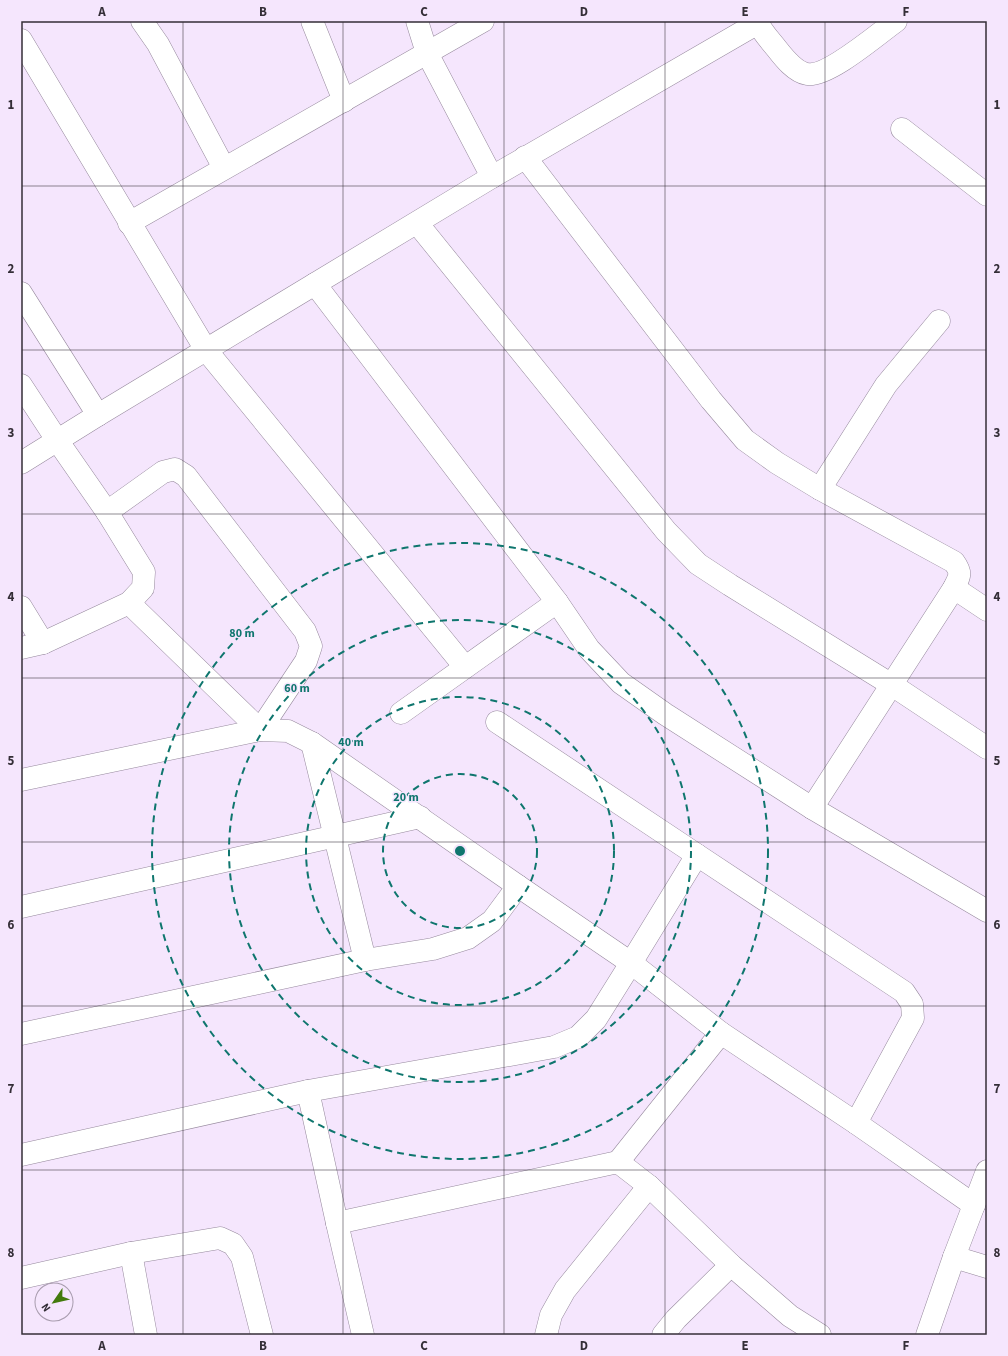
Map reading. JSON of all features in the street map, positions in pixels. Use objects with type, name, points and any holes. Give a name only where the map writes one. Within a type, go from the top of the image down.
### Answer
[{"type":"street","points":[[142,21],[158,44],[224,168]]},
{"type":"street","points":[[312,21],[344,101]]},
{"type":"street","points":[[417,21],[427,53],[492,177]]},
{"type":"street","points":[[129,223],[483,21]]},
{"type":"street","points":[[21,463],[492,177],[757,22],[782,56],[794,68],[807,74],[816,74],[825,71],[845,58],[896,21]]},
{"type":"street","points":[[21,40],[206,350],[465,667]]},
{"type":"street","points":[[902,129],[987,195]]},
{"type":"street","points":[[526,157],[711,400],[745,440],[777,463],[954,562],[959,569],[960,576],[954,588],[812,808]]},
{"type":"street","points":[[416,223],[666,531],[698,564],[892,685],[987,748]]},
{"type":"street","points":[[315,284],[557,602],[589,649],[621,683],[665,714],[812,808],[987,911]]},
{"type":"street","points":[[21,293],[98,415]]},
{"type":"street","points":[[820,488],[886,385],[939,321]]},
{"type":"street","points":[[21,385],[107,512],[144,572],[143,588],[129,603],[43,643],[21,648]]},
{"type":"street","points":[[107,512],[163,472],[175,469],[186,476],[305,631],[311,646],[306,661],[260,730]]},
{"type":"street","points":[[954,588],[987,610]]},
{"type":"street","points":[[401,713],[557,602]]},
{"type":"street","points":[[129,603],[260,730]]},
{"type":"street","points":[[21,607],[43,643]]},
{"type":"street","points":[[497,722],[904,992],[912,1004],[913,1018],[856,1123]]},
{"type":"street","points":[[21,780],[260,730],[288,731],[312,743],[631,963],[721,1033],[856,1123],[974,1205]]},
{"type":"street","points":[[312,743],[365,960]]},
{"type":"street","points":[[21,907],[420,818]]},
{"type":"street","points":[[21,1155],[308,1091],[554,1047],[578,1036],[596,1019],[697,855]]},
{"type":"street","points":[[21,1034],[365,960],[433,949],[468,938],[492,921],[518,886]]},
{"type":"street","points":[[337,1223],[618,1162],[721,1033]]},
{"type":"street","points":[[308,1091],[363,1335]]},
{"type":"street","points":[[618,1162],[649,1186],[731,1265],[790,1316],[820,1335]]},
{"type":"street","points":[[927,1335],[954,1257],[987,1171]]},
{"type":"street","points":[[546,1335],[551,1315],[565,1290],[649,1186]]},
{"type":"street","points":[[21,1278],[131,1254],[220,1238],[233,1244],[242,1257],[262,1335]]},
{"type":"street","points":[[131,1254],[146,1335]]},
{"type":"street","points":[[954,1257],[987,1267]]},
{"type":"street","points":[[663,1335],[676,1319],[731,1265]]}]
